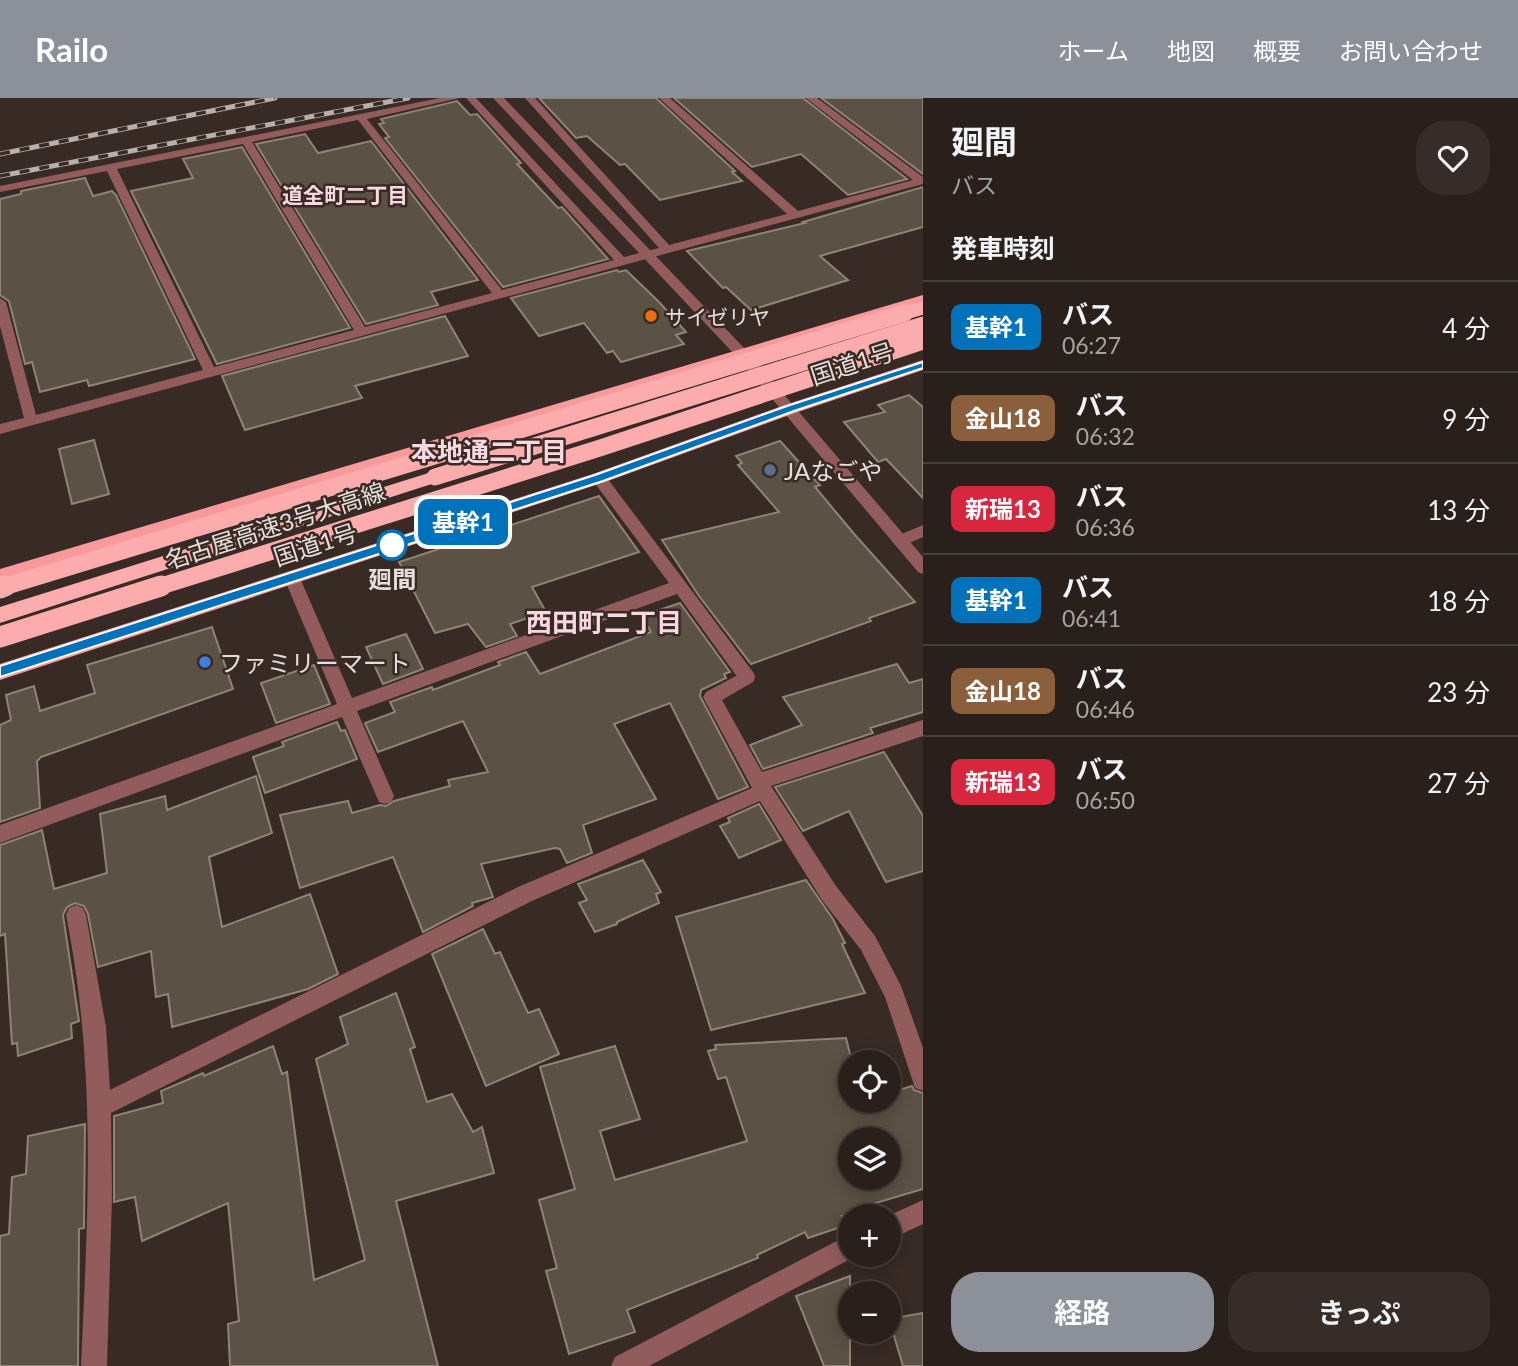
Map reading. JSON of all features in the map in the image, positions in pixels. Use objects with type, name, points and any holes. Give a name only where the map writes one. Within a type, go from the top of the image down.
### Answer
[{"type":"highway","name":"国道1号","points":[[0,576],[923,299]]},
{"type":"highway","name":"名古屋高速3号大高線","points":[[0,588],[923,308]]},
{"type":"highway","points":[[0,615],[923,325]]},
{"type":"highway","name":"名古屋高速3号大高線","points":[[0,637],[600,448],[923,341]]},
{"type":"highway","name":"国道1号","points":[[0,672],[599,478],[790,409],[923,365]]},
{"type":"street","points":[[0,189],[455,98]]},
{"type":"street","points":[[471,98],[621,261]]},
{"type":"street","points":[[498,98],[741,353],[923,568]]},
{"type":"street","points":[[530,98],[666,248]]},
{"type":"street","points":[[664,98],[793,214]]},
{"type":"street","points":[[811,98],[922,181]]},
{"type":"street","points":[[361,117],[499,294]]},
{"type":"street","points":[[246,140],[361,331]]},
{"type":"street","points":[[111,167],[210,372]]},
{"type":"street","points":[[0,429],[922,181]]},
{"type":"street","points":[[0,302],[32,420]]},
{"type":"street","points":[[599,478],[747,677],[712,697],[761,786],[829,893],[868,943],[894,993],[923,1080]]},
{"type":"street","points":[[901,541],[923,531]]},
{"type":"street","points":[[292,578],[385,796]]},
{"type":"street","points":[[0,834],[680,586]]},
{"type":"street","points":[[102,1106],[525,894],[761,786],[923,728]]},
{"type":"street","points":[[76,915],[89,967],[102,1106],[94,1366]]},
{"type":"street","points":[[901,1222],[923,1212]]},
{"type":"street","points":[[624,1366],[838,1252]]},
{"type":"building","points":[[539,98],[656,98],[735,171],[732,172],[742,181],[660,200],[625,164],[620,165],[587,136],[576,138]]},
{"type":"building","points":[[674,98],[803,98],[907,179],[848,195],[801,154],[752,167]]},
{"type":"building","points":[[821,98],[923,98],[923,174]]},
{"type":"building","points":[[457,101],[470,115],[477,114],[521,163],[517,164],[558,208],[562,207],[608,259],[503,287],[385,138],[389,137],[379,124],[384,123],[381,119]]},
{"type":"building","points":[[305,134],[318,153],[371,141],[478,280],[431,292],[438,305],[366,324],[256,144]]},
{"type":"building","points":[[242,147],[350,328],[217,364],[131,191],[193,178],[183,159]]},
{"type":"building","points":[[85,178],[93,196],[112,191],[116,195],[195,359],[89,386],[87,380],[40,392],[32,362],[25,364],[9,301],[0,295],[0,199],[21,194],[21,191]]},
{"type":"building","points":[[923,187],[923,227],[820,256],[848,280],[751,310],[726,287],[723,288],[687,251],[805,223],[803,222]]},
{"type":"building","points":[[617,270],[626,270],[660,303],[686,332],[676,335],[684,344],[621,362],[613,351],[607,353],[584,323],[539,336],[511,298]]},
{"type":"building","points":[[445,316],[468,356],[355,386],[362,398],[245,430],[222,376]]},
{"type":"building","points":[[909,395],[923,407],[923,498],[886,459],[878,462],[844,422],[885,412],[878,405]]},
{"type":"building","points":[[94,440],[109,494],[72,504],[59,449]]},
{"type":"building","points":[[780,441],[820,485],[815,487],[855,535],[915,602],[869,618],[871,621],[751,664],[699,596],[662,540],[779,512],[738,465],[742,463],[736,456]]},
{"type":"building","points":[[599,496],[639,552],[532,587],[546,612],[510,624],[517,636],[486,647],[468,624],[435,633],[399,562]]},
{"type":"building","points":[[680,603],[730,672],[724,674],[726,678],[701,690],[700,696],[748,787],[718,799],[670,703],[614,724],[656,799],[583,825],[592,853],[567,863],[560,849],[555,848],[481,864],[493,897],[472,903],[473,906],[423,932],[393,857],[300,888],[280,815],[348,801],[352,813],[380,805],[386,806],[394,801],[450,786],[448,780],[488,772],[463,721],[378,752],[365,723],[395,712],[390,702],[432,687],[433,690],[500,665],[498,662],[526,652],[540,674],[651,632],[641,616]]},
{"type":"building","points":[[212,627],[233,689],[41,757],[37,761],[40,808],[0,822],[0,725],[11,720],[6,695],[34,686],[40,711],[95,693],[87,665]]},
{"type":"building","points":[[406,634],[423,669],[383,684],[366,647]]},
{"type":"building","points":[[897,664],[909,683],[923,679],[923,712],[870,728],[873,733],[763,769],[750,745],[802,725],[783,697]]},
{"type":"building","points":[[314,665],[330,704],[276,723],[261,683]]},
{"type":"building","points":[[337,722],[341,731],[345,730],[357,759],[265,793],[253,757],[284,746],[282,742]]},
{"type":"building","points":[[884,752],[923,816],[923,871],[886,882],[849,811],[803,831],[775,787]]},
{"type":"building","points":[[256,776],[272,833],[209,857],[222,927],[310,894],[338,974],[308,989],[172,1027],[168,994],[156,997],[151,951],[98,967],[88,914],[84,906],[75,903],[67,907],[63,915],[79,1021],[71,1024],[72,1038],[18,1056],[17,1043],[12,1044],[5,934],[0,936],[0,845],[42,830],[54,889],[107,873],[100,814],[165,796],[167,810]]},
{"type":"building","points":[[759,804],[781,840],[739,858],[720,826],[730,822],[728,818]]},
{"type":"building","points":[[643,860],[661,892],[656,894],[659,903],[595,932],[579,903],[587,900],[578,884]]},
{"type":"building","points":[[806,880],[833,919],[865,993],[711,1030],[676,917]]},
{"type":"building","points":[[483,929],[495,954],[500,952],[528,1013],[539,1009],[559,1054],[486,1086],[432,954]]},
{"type":"building","points":[[396,993],[415,1047],[410,1049],[427,1102],[452,1094],[473,1132],[482,1127],[494,1173],[396,1201],[438,1366],[230,1366],[228,1324],[239,1321],[228,1203],[142,1241],[135,1197],[114,1202],[114,1116],[163,1103],[161,1091],[203,1073],[204,1076],[273,1046],[282,1074],[287,1072],[314,1280],[365,1260],[316,1059],[348,1044],[340,1017]]},
{"type":"building","points":[[846,1038],[849,1050],[838,1050],[838,1113],[901,1113],[901,1089],[912,1086],[914,1090],[923,1093],[923,1189],[872,1204],[838,1204],[838,1228],[808,1238],[805,1232],[757,1255],[758,1258],[627,1310],[635,1332],[569,1354],[546,1271],[557,1268],[539,1200],[575,1189],[540,1067],[615,1046],[640,1119],[600,1131],[615,1180],[747,1141],[726,1077],[718,1079],[708,1051],[716,1049],[715,1045]]},
{"type":"building","points":[[85,1124],[84,1228],[79,1229],[78,1366],[0,1366],[0,1236],[9,1234],[12,1177],[26,1174],[28,1136]]},
{"type":"building","points":[[850,1276],[850,1281],[838,1281],[838,1344],[850,1344],[850,1366],[824,1366],[796,1296]]},
{"type":"building","points":[[923,1313],[923,1366],[903,1366],[896,1344],[901,1344],[901,1317]]},
{"type":"railway","points":[[0,154],[275,98]]},
{"type":"railway","points":[[0,176],[408,98]]},
{"type":"bus line","name":"基幹1","points":[[0,672],[599,478],[790,409],[923,365]]},
{"type":"place","name":"サイゼリヤ","points":[[651,316]]},
{"type":"place","name":"JAなごや","points":[[770,470]]},
{"type":"place","name":"廻間","points":[[392,545]]},
{"type":"place","name":"ファミリーマート","points":[[205,662]]},
{"type":"district","name":"道全町二丁目","points":[[345,194]]},
{"type":"district","name":"本地通二丁目","points":[[489,451]]},
{"type":"district","name":"西田町二丁目","points":[[604,622]]}]
